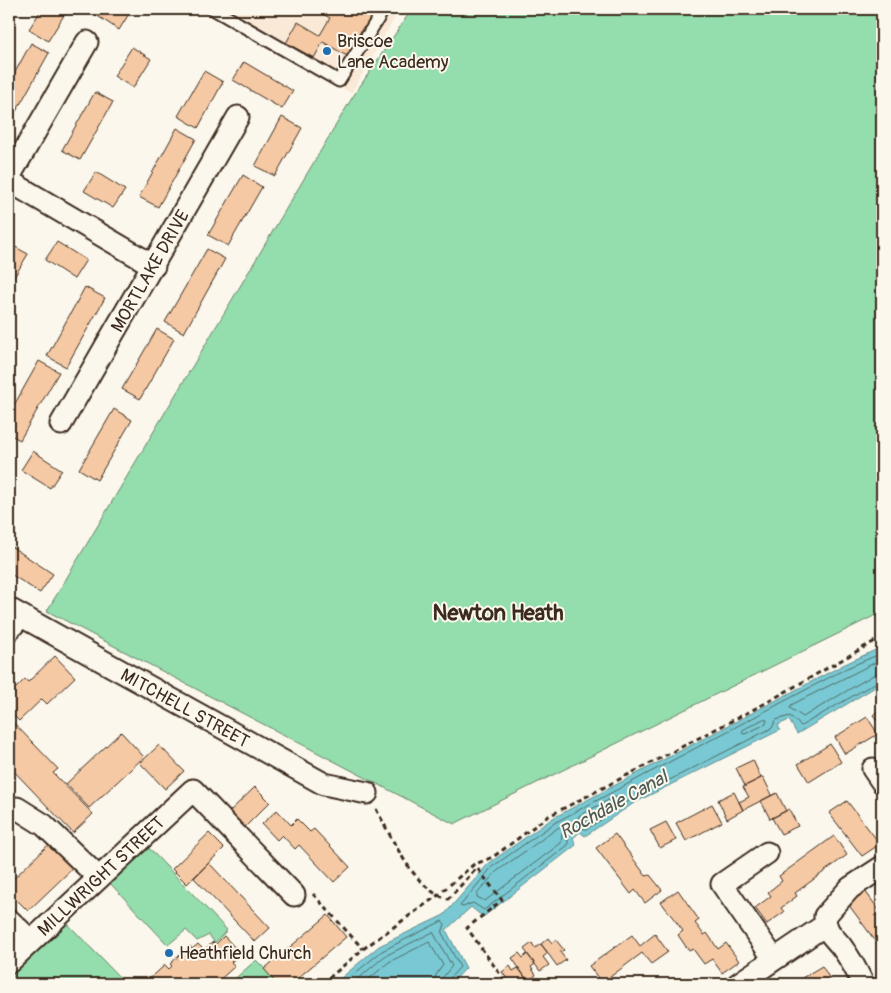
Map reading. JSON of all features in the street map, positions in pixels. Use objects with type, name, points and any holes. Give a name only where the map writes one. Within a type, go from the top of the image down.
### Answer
[{"type":"street","points":[[87,42],[9,179],[154,266]]},
{"type":"street","name":"MORTLAKE DRIVE","points":[[61,424],[154,266],[238,117]]},
{"type":"street","name":"MITCHELL STREET","points":[[17,614],[324,784],[368,793]]},
{"type":"street","name":"MILLWRIGHT STREET","points":[[9,962],[193,790],[294,895]]},
{"type":"street","points":[[17,808],[44,825],[99,878]]},
{"type":"street","points":[[767,852],[722,884],[774,959]]},
{"type":"street","points":[[863,984],[857,969],[830,935],[825,925],[825,916],[844,894],[882,867]]},
{"type":"street","points":[[9,920],[31,941]]},
{"type":"street","points":[[738,984],[825,925]]},
{"type":"lane","points":[[213,9],[339,81],[384,9]]},
{"type":"lane","points":[[9,637],[17,614]]},
{"type":"path","points":[[322,984],[362,949],[437,896],[473,865],[493,857],[547,818],[764,704],[882,637]]},
{"type":"path","points":[[368,793],[408,866],[437,896],[448,899],[477,868],[502,900],[467,928],[507,984]]},
{"type":"path","points":[[294,895],[310,890],[362,949]]},
{"type":"shaded area","name":"Briscoe Lane Academy","points":[[206,9],[400,9],[351,93]]},
{"type":"green space","points":[[412,9],[882,9],[882,612],[454,824],[47,611],[352,98]]},
{"type":"green space","points":[[146,845],[227,930],[215,943],[209,935],[197,941],[186,930],[168,945],[108,881]]},
{"type":"green space","points":[[65,921],[126,984],[9,984],[9,974]]},
{"type":"green space","points":[[256,960],[280,984],[229,984]]},
{"type":"water","name":"Rochdale Canal","points":[[882,647],[882,683],[797,734],[789,720],[778,725],[780,730],[634,803],[585,836],[580,832],[573,838],[576,845],[483,917],[471,907],[446,930],[466,968],[451,984],[334,984],[379,946],[444,915],[488,864],[553,818],[845,664]]},
{"type":"building","points":[[42,9],[61,9],[66,12],[48,41],[29,29]]},
{"type":"building","points":[[87,9],[125,9],[130,12],[119,30]]},
{"type":"building","points":[[314,9],[379,9],[367,29],[363,27],[347,56],[323,42],[314,58],[286,43],[298,22],[320,35],[330,18]]},
{"type":"building","points":[[31,43],[49,53],[9,124],[9,83]]},
{"type":"building","points":[[132,47],[151,59],[133,88],[114,76]]},
{"type":"building","points":[[244,62],[293,91],[282,109],[233,80]]},
{"type":"building","points":[[204,71],[223,82],[198,128],[178,116]]},
{"type":"building","points":[[95,92],[113,102],[80,160],[62,150]]},
{"type":"building","points":[[282,117],[302,128],[275,176],[255,166]]},
{"type":"building","points":[[177,128],[196,139],[158,207],[139,197]]},
{"type":"building","points":[[96,172],[125,190],[113,208],[84,191]]},
{"type":"building","points":[[243,175],[262,187],[228,246],[208,235]]},
{"type":"building","points":[[57,242],[86,260],[74,279],[45,260]]},
{"type":"building","points":[[10,244],[28,254],[10,284],[9,283]]},
{"type":"building","points":[[207,249],[225,259],[184,333],[165,322]]},
{"type":"building","points":[[85,287],[105,298],[66,367],[47,356]]},
{"type":"building","points":[[157,329],[174,339],[140,399],[122,389]]},
{"type":"building","points":[[39,361],[59,372],[20,440],[9,434],[9,414]]},
{"type":"building","points":[[114,409],[132,420],[97,480],[79,469]]},
{"type":"building","points":[[33,451],[62,470],[50,488],[21,470]]},
{"type":"building","points":[[9,545],[53,574],[40,593],[9,573]]},
{"type":"building","points":[[55,656],[75,677],[47,704],[42,699],[19,721],[9,711],[9,695],[25,679],[28,682]]},
{"type":"building","points":[[882,707],[882,727],[873,715]]},
{"type":"building","points":[[867,717],[878,734],[845,754],[835,737]]},
{"type":"building","points":[[9,718],[58,769],[53,773],[93,814],[73,833],[9,766]]},
{"type":"building","points":[[121,732],[144,757],[89,808],[66,784]]},
{"type":"building","points":[[830,744],[841,762],[809,782],[798,764]]},
{"type":"building","points":[[159,745],[184,771],[165,789],[140,763]]},
{"type":"building","points":[[753,760],[761,778],[745,786],[736,768]]},
{"type":"building","points":[[763,777],[772,795],[743,810],[739,802],[749,797],[743,787]]},
{"type":"building","points":[[255,787],[270,802],[242,830],[227,814]]},
{"type":"building","points":[[734,792],[743,810],[727,819],[718,800]]},
{"type":"building","points":[[777,793],[786,811],[770,819],[761,801]]},
{"type":"building","points":[[847,801],[880,844],[862,856],[829,813]]},
{"type":"building","points":[[712,804],[722,822],[686,841],[676,823]]},
{"type":"building","points":[[789,809],[798,826],[781,834],[772,818]]},
{"type":"building","points":[[277,810],[291,825],[297,819],[310,832],[314,829],[350,867],[334,882],[299,845],[295,849],[282,835],[277,840],[262,824]]},
{"type":"building","points":[[666,822],[676,840],[660,848],[650,830]]},
{"type":"building","points":[[209,833],[224,848],[187,884],[172,869]]},
{"type":"building","points":[[615,834],[646,876],[650,875],[662,890],[645,903],[635,890],[631,894],[596,848]]},
{"type":"building","points":[[834,836],[847,855],[795,893],[797,896],[781,908],[784,912],[767,924],[755,908],[771,896],[768,892],[782,881],[779,876]]},
{"type":"building","points":[[49,844],[73,868],[28,911],[9,892],[9,883]]},
{"type":"building","points":[[209,863],[270,928],[255,942],[194,878]]},
{"type":"building","points":[[678,890],[699,920],[695,923],[704,935],[707,933],[718,949],[726,943],[739,961],[722,973],[712,959],[704,964],[693,949],[689,951],[678,935],[683,931],[661,902]]},
{"type":"building","points":[[865,891],[882,914],[882,950],[848,904]]},
{"type":"building","points":[[328,915],[346,937],[291,984],[277,984],[264,969]]},
{"type":"building","points":[[655,934],[668,952],[651,964],[642,953],[602,983],[589,966],[632,935],[640,946]]},
{"type":"building","points":[[224,936],[241,954],[231,962],[235,966],[215,984],[144,984],[165,965],[169,969],[172,966],[170,964],[190,946],[192,949],[198,944],[204,950],[213,942],[215,945]]},
{"type":"building","points":[[548,938],[552,943],[556,940],[564,950],[560,952],[566,960],[557,966],[541,944]]},
{"type":"building","points":[[532,943],[535,948],[541,944],[548,953],[543,957],[549,965],[540,971],[524,949]]},
{"type":"building","points":[[519,953],[523,958],[527,954],[535,964],[531,967],[536,975],[528,981],[512,958]]},
{"type":"building","points":[[510,966],[513,971],[518,968],[525,977],[521,981],[524,984],[511,984],[502,972]]},
{"type":"building","points":[[822,966],[833,984],[792,984]]},
{"type":"building","points":[[498,978],[503,984],[490,983]]},
{"type":"place","name":"Briscoe Lane Academy","points":[[327,51]]},
{"type":"place","name":"Heathfield Church","points":[[169,953]]},
{"type":"district","name":"Newton Heath","points":[[498,612]]}]
